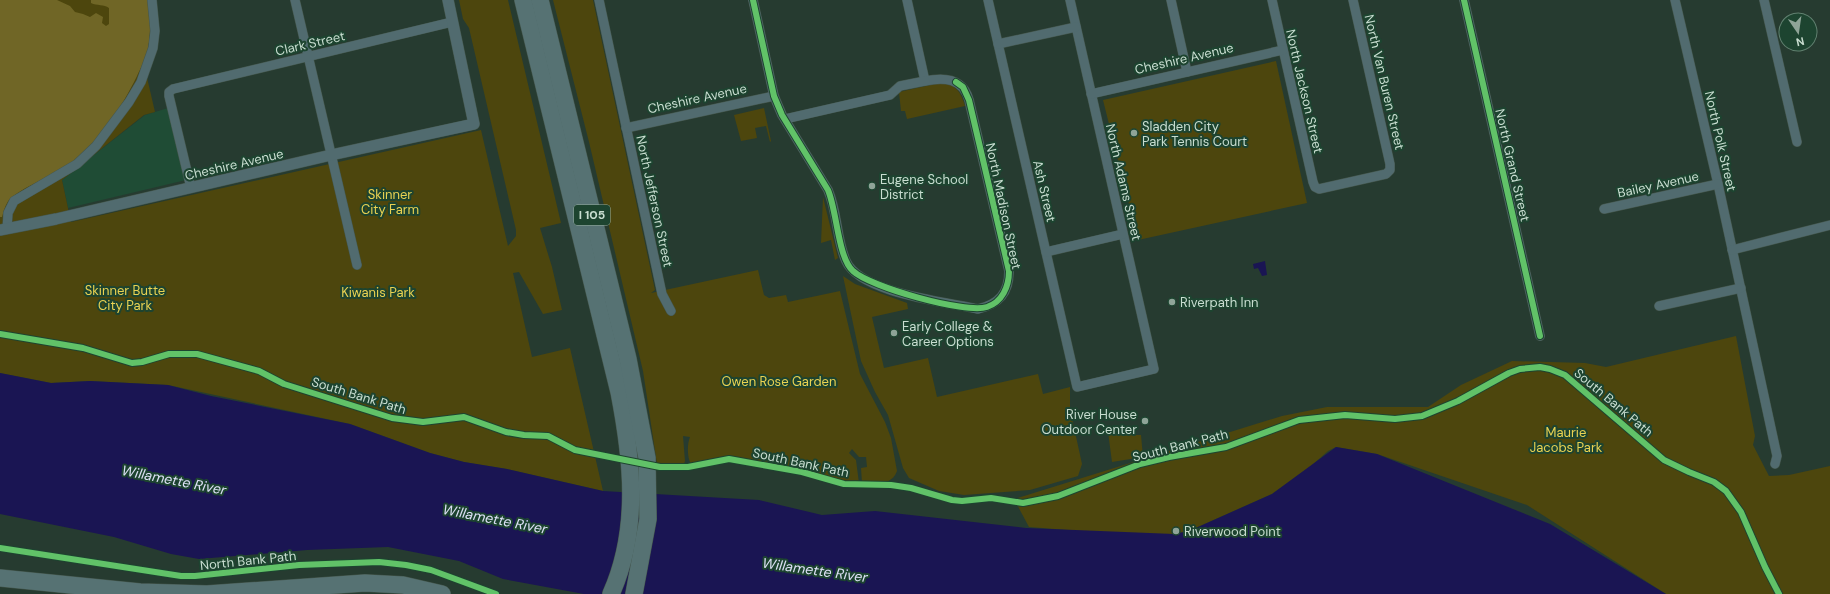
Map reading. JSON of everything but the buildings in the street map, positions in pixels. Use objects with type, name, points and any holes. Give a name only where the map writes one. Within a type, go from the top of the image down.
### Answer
[{"type":"highway","name":"I 105","points":[[523,0],[619,392],[634,429],[630,526],[621,570],[611,594]]},
{"type":"highway","name":"I 105","points":[[540,0],[628,359],[642,516],[636,550],[623,594]]},
{"type":"highway","points":[[634,429],[647,458],[648,518],[634,594]]},
{"type":"highway","points":[[0,578],[140,592],[207,594],[365,583],[403,584],[442,594]]},
{"type":"highway","points":[[0,586],[34,594]]},
{"type":"highway","points":[[351,594],[365,592],[398,594]]},
{"type":"street","points":[[3,230],[14,201],[77,164],[96,146],[129,102],[141,82],[153,48],[155,31],[152,0]]},
{"type":"street","points":[[295,0],[356,265]]},
{"type":"street","points":[[448,0],[452,22]]},
{"type":"street","name":"North Jefferson Street","points":[[599,0],[662,294],[671,311]]},
{"type":"street","name":"North Madison Street","points":[[753,0],[774,96],[785,119],[828,190],[833,203],[843,253],[852,271],[863,278],[906,295],[978,309],[987,307],[996,302],[1002,296],[1008,284],[1009,271],[969,100],[963,87],[956,82],[940,78],[925,81]]},
{"type":"street","points":[[785,119],[890,95],[900,86],[925,81],[907,0]]},
{"type":"street","name":"Ash Street","points":[[988,0],[1077,387]]},
{"type":"street","name":"North Adams Street","points":[[1070,0],[1154,369],[1077,387]]},
{"type":"street","points":[[1171,0],[1187,72]]},
{"type":"street","name":"North Jackson Street","points":[[1272,0],[1312,182],[1315,187]]},
{"type":"street","name":"North Van Buren Street","points":[[1315,187],[1323,188],[1386,174],[1390,170],[1390,164],[1353,0]]},
{"type":"street","name":"North Grand Street","points":[[1464,0],[1540,336]]},
{"type":"street","name":"North Polk Street","points":[[1675,0],[1741,288],[1777,456],[1775,464]]},
{"type":"street","points":[[1764,0],[1797,142]]},
{"type":"street","name":"Cheshire Avenue","points":[[3,230],[56,220],[331,155],[474,124],[452,22]]},
{"type":"street","name":"Clark Street","points":[[191,188],[169,96],[169,92],[173,89],[452,22]]},
{"type":"street","points":[[998,44],[1076,27]]},
{"type":"street","name":"Cheshire Avenue","points":[[1091,94],[1283,50]]},
{"type":"street","name":"Cheshire Avenue","points":[[626,128],[774,96]]},
{"type":"street","name":"Bailey Avenue","points":[[1604,209],[1718,184]]},
{"type":"street","points":[[1732,250],[1830,225]]},
{"type":"street","points":[[1046,252],[1123,234]]},
{"type":"street","points":[[1659,306],[1741,288]]},
{"type":"shaded area","points":[[0,0],[57,0],[70,6],[75,12],[90,17],[96,13],[103,17],[102,23],[106,26],[109,24],[109,8],[91,3],[91,0],[148,0],[150,14],[149,41],[145,60],[116,114],[89,148],[67,166],[22,190],[9,200],[2,217],[0,217]]},
{"type":"shaded area","points":[[168,108],[186,180],[68,208],[62,180],[145,115]]},
{"type":"green space","points":[[0,0],[129,0],[155,112],[144,115],[62,180],[71,222],[481,130],[508,246],[516,236],[516,230],[469,28],[463,19],[459,0],[508,0],[561,223],[540,228],[552,267],[562,310],[543,314],[519,272],[513,273],[532,357],[570,348],[603,491],[507,469],[464,462],[430,453],[350,424],[168,385],[90,381],[51,383],[0,373]]},
{"type":"green space","name":"Owen Rose Garden","points":[[553,0],[593,0],[655,290],[651,293],[758,270],[764,295],[769,298],[786,295],[788,302],[840,291],[860,374],[885,422],[891,438],[897,471],[895,476],[891,479],[882,483],[862,483],[861,468],[867,467],[866,457],[859,457],[852,449],[849,453],[856,460],[859,483],[854,483],[852,481],[845,483],[813,473],[746,459],[726,458],[691,464],[688,451],[690,437],[683,436],[684,464],[657,464],[643,371],[589,142]]},
{"type":"green space","points":[[1276,61],[1307,203],[1138,240],[1103,100]]},
{"type":"green space","points":[[939,83],[949,84],[956,88],[965,106],[907,119],[905,111],[901,111],[899,92]]},
{"type":"green space","points":[[764,108],[771,141],[770,142],[766,126],[755,128],[757,138],[741,141],[734,115]]},
{"type":"green space","points":[[823,197],[838,258],[835,260],[831,240],[821,243]]},
{"type":"green space","points":[[843,276],[855,284],[907,303],[908,309],[872,317],[884,368],[928,358],[937,397],[1038,374],[1043,394],[1070,387],[1070,409],[1082,464],[1078,476],[1030,490],[964,495],[939,491],[909,478],[903,468],[888,415],[875,392],[861,361]]},
{"type":"green space","name":"Maurie Jacobs Park","points":[[1736,336],[1755,436],[1753,445],[1769,476],[1789,475],[1830,466],[1830,594],[1666,594],[1527,505],[1377,454],[1336,447],[1328,451],[1311,466],[1272,494],[1189,531],[1158,537],[1029,527],[1014,499],[1282,416],[1327,407],[1428,407],[1461,385],[1512,361],[1585,363],[1606,367]]},
{"type":"green space","points":[[1134,429],[1135,435],[1141,435],[1143,457],[1112,462],[1108,432]]},
{"type":"water","points":[[1265,261],[1267,275],[1262,276],[1258,268],[1254,269],[1253,264]]},
{"type":"water","name":"Willamette River","points":[[0,373],[51,383],[90,381],[168,385],[211,396],[350,424],[430,453],[464,462],[507,469],[603,491],[759,500],[822,515],[875,511],[1026,528],[1174,534],[1189,531],[1272,494],[1336,447],[1377,454],[1550,524],[1666,594],[584,594],[503,579],[459,561],[388,547],[307,550],[199,559],[171,554],[114,537],[0,514]]},
{"type":"cycle path","points":[[753,0],[774,96],[782,115],[828,190],[834,210],[841,245],[848,265],[853,271],[863,277],[918,298],[959,307],[987,307],[997,302],[1001,298],[1008,283],[1009,271],[969,100],[963,87],[956,82]]},
{"type":"cycle path","points":[[1464,0],[1540,336]]},
{"type":"cycle path","name":"South Bank Path","points":[[0,334],[83,348],[132,363],[142,362],[169,354],[197,354],[259,371],[284,384],[392,418],[423,422],[464,417],[506,432],[524,435],[548,436],[575,450],[660,467],[688,467],[729,459],[802,472],[844,484],[891,485],[911,488],[952,500],[962,501],[991,498],[1023,503],[1058,496],[1140,464],[1169,457],[1226,447],[1299,420],[1345,415],[1395,419],[1422,416],[1458,401],[1509,373],[1520,369],[1540,367],[1565,375],[1664,460],[1714,482],[1726,491],[1741,512],[1765,567],[1779,594]]},
{"type":"cycle path","name":"North Bank Path","points":[[0,548],[181,576],[195,576],[299,565],[379,562],[431,570],[496,594]]},
{"type":"place","name":"Sladden City Park Tennis Court","points":[[1134,133]]},
{"type":"place","name":"Eugene School District","points":[[872,186]]},
{"type":"place","name":"Riverpath Inn","points":[[1172,302]]},
{"type":"place","name":"Early College & Career Options","points":[[894,333]]},
{"type":"place","name":"River House Outdoor Center","points":[[1145,421]]},
{"type":"place","name":"Riverwood Point","points":[[1176,531]]},
{"type":"park label","name":"Skinner City Farm","points":[[390,202]]},
{"type":"park label","name":"Kiwanis Park","points":[[378,292]]},
{"type":"park label","name":"Skinner Butte City Park","points":[[125,298]]}]
